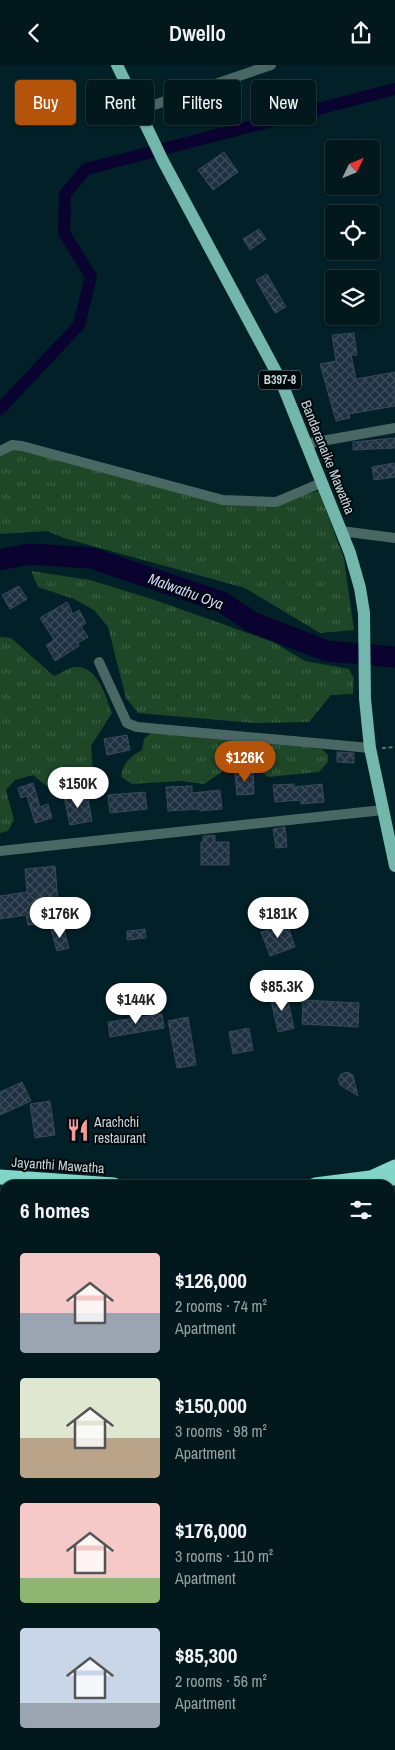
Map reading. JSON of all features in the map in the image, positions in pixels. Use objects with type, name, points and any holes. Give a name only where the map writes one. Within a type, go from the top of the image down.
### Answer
[{"type":"highway","points":[[370,1178],[395,1167]]},
{"type":"highway","points":[[354,1180],[395,1178]]},
{"type":"main road","name":"Bandaranaike Mawatha","points":[[116,65],[123,80]]},
{"type":"main road","name":"Bandaranaike Mawatha","points":[[146,125],[281,381],[341,531],[360,588],[364,613],[364,699],[370,748],[395,866]]},
{"type":"street","points":[[154,105],[271,65]]},
{"type":"street","points":[[305,444],[395,428]]},
{"type":"street","points":[[0,451],[12,445],[22,446],[223,500],[276,502],[321,483]]},
{"type":"street","points":[[341,531],[395,538]]},
{"type":"street","points":[[99,662],[127,723],[137,727],[370,748]]},
{"type":"street","points":[[0,851],[383,810]]},
{"type":"green space","points":[[12,445],[223,500],[286,499],[319,491],[344,559],[354,630],[320,633],[245,588],[67,539],[47,531],[0,534],[0,451]]},
{"type":"green space","points":[[31,571],[90,580],[155,600],[273,642],[305,661],[349,669],[354,679],[353,694],[331,695],[309,722],[253,723],[138,713],[126,698],[108,627],[94,610],[74,599],[38,587]]},
{"type":"green space","points":[[0,637],[11,638],[54,676],[73,667],[84,668],[90,672],[104,691],[112,713],[91,746],[93,773],[79,787],[54,792],[33,775],[15,780],[6,790],[14,820],[8,831],[0,833]]},
{"type":"green space","points":[[152,732],[322,749],[328,755],[328,762],[319,772],[268,777],[250,763],[234,764],[204,784],[181,781],[132,784],[121,777],[123,767],[142,750],[144,739]]},
{"type":"building","points":[[224,152],[238,172],[213,190],[198,170]]},
{"type":"building","points":[[259,229],[266,239],[250,250],[243,239]]},
{"type":"building","points":[[267,274],[286,307],[275,313],[256,280]]},
{"type":"building","points":[[354,333],[357,355],[351,355],[356,379],[395,372],[395,406],[349,414],[350,418],[336,421],[320,364],[336,361],[332,335]]},
{"type":"building","points":[[395,438],[395,448],[353,450],[353,442]]},
{"type":"building","points":[[394,463],[395,477],[374,480],[372,467]]},
{"type":"building","points":[[19,586],[27,599],[10,609],[2,595]]},
{"type":"building","points":[[67,602],[73,614],[79,610],[86,623],[81,626],[88,637],[78,643],[79,646],[55,661],[46,645],[54,640],[40,618]]},
{"type":"building","points":[[127,735],[130,750],[107,755],[104,739]]},
{"type":"building","points":[[337,752],[354,753],[354,763],[337,762]]},
{"type":"building","points":[[253,772],[254,794],[237,795],[235,773]]},
{"type":"building","points":[[33,783],[40,807],[48,804],[52,818],[35,823],[27,796],[21,798],[18,788]]},
{"type":"building","points":[[294,784],[294,787],[322,784],[324,802],[301,804],[301,800],[275,802],[273,785]]},
{"type":"building","points":[[192,786],[192,793],[220,790],[222,809],[168,811],[166,787]]},
{"type":"building","points":[[145,792],[147,809],[110,813],[108,795]]},
{"type":"building","points":[[87,793],[92,821],[70,825],[64,797]]},
{"type":"building","points":[[285,827],[287,847],[276,848],[273,829]]},
{"type":"building","points":[[215,835],[215,842],[229,842],[229,865],[201,865],[201,842],[203,842],[203,836]]},
{"type":"building","points":[[55,866],[58,903],[54,903],[56,922],[28,925],[26,915],[0,919],[0,896],[27,892],[25,869]]},
{"type":"building","points":[[287,923],[295,947],[270,956],[261,932]]},
{"type":"building","points":[[63,926],[69,948],[57,951],[51,929]]},
{"type":"building","points":[[145,929],[146,938],[127,940],[127,931]]},
{"type":"building","points":[[286,992],[294,1028],[278,1032],[270,996]]},
{"type":"building","points":[[303,1000],[359,1003],[358,1027],[302,1024]]},
{"type":"building","points":[[162,1014],[164,1028],[110,1037],[108,1022]]},
{"type":"building","points":[[188,1017],[196,1065],[177,1068],[168,1021]]},
{"type":"building","points":[[249,1028],[253,1050],[233,1054],[229,1032]]},
{"type":"building","points":[[347,1072],[353,1075],[358,1096],[340,1085],[338,1079],[341,1074]]},
{"type":"building","points":[[22,1082],[31,1101],[0,1115],[0,1092]]},
{"type":"building","points":[[50,1101],[55,1135],[35,1138],[30,1104]]},
{"type":"waterway","points":[[0,409],[79,325],[91,276],[64,233],[65,194],[86,169],[395,89]]},
{"type":"waterway","name":"Malwathu Oya","points":[[0,560],[29,554],[91,558],[222,602],[252,622],[327,651],[395,657]]},
{"type":"place","name":"Arachchi restaurant","points":[[78,1130]]}]
